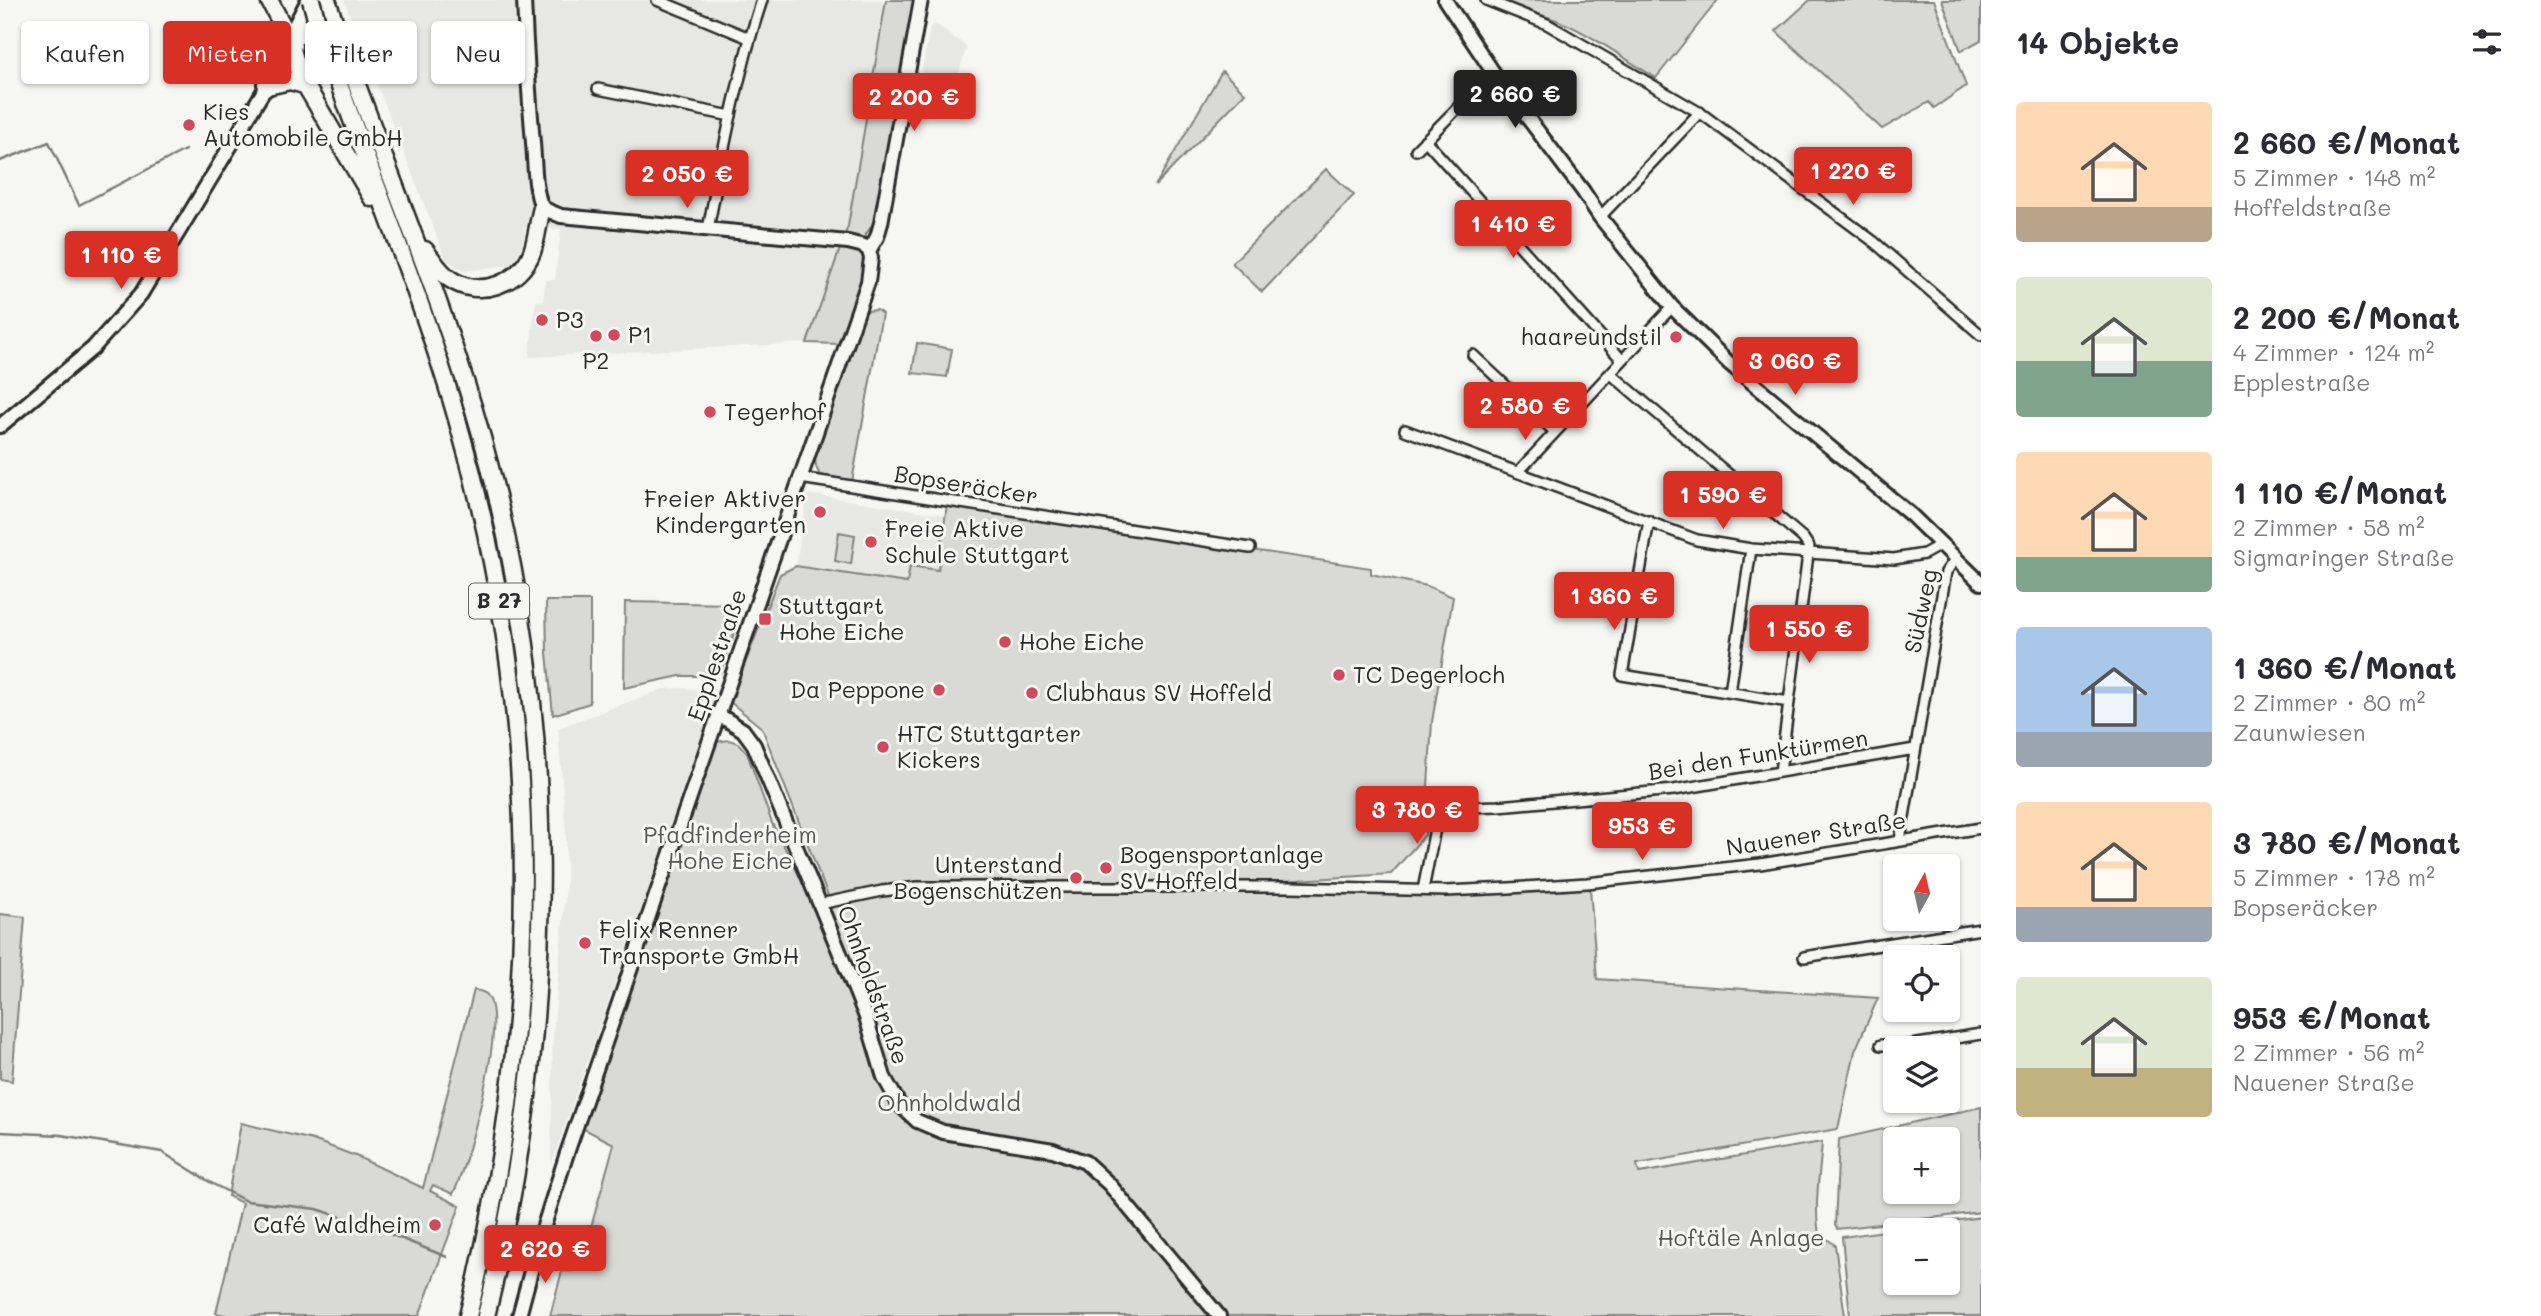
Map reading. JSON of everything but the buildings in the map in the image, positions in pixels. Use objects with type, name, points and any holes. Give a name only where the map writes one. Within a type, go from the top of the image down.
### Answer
[{"type":"highway","points":[[269,0],[279,21]]},
{"type":"highway","name":"B 27","points":[[309,0],[311,21]]},
{"type":"highway","name":"B 27","points":[[326,1],[457,355],[491,475],[520,614],[534,718],[541,828],[537,1008],[529,1088],[510,1210],[485,1316]]},
{"type":"highway","points":[[291,42],[305,30]]},
{"type":"highway","points":[[291,49],[304,85],[395,237]]},
{"type":"highway","points":[[267,89],[290,81],[304,85]]},
{"type":"highway","name":"B 27","points":[[336,84],[440,360],[474,481],[504,627],[516,721],[523,829],[522,948],[516,1054],[493,1206],[468,1316]]},
{"type":"highway","points":[[411,231],[448,278],[470,287],[498,286],[512,278],[525,265],[532,251],[542,208]]},
{"type":"main road","points":[[291,40],[309,0]]},
{"type":"main road","points":[[524,0],[525,54],[538,197],[542,208],[561,216],[848,242],[864,246],[869,251]]},
{"type":"main road","name":"Epplestraße","points":[[519,1316],[566,1156],[868,282],[871,258],[869,251],[881,223],[921,0]]},
{"type":"main road","points":[[314,21],[326,1]]},
{"type":"main road","points":[[1451,2],[1493,72],[1600,217],[1672,307],[1730,364],[1911,515],[1981,583]]},
{"type":"main road","points":[[0,426],[93,348],[141,293],[267,89],[266,84]]},
{"type":"main road","name":"Ohnholdstraße","points":[[719,715],[737,724],[750,738],[866,1017],[884,1077],[891,1092],[908,1114],[929,1128],[943,1132],[1054,1150],[1085,1162],[1109,1184],[1219,1316]]},
{"type":"street","points":[[657,0],[749,38]]},
{"type":"street","points":[[708,229],[749,38],[762,0]]},
{"type":"street","points":[[1486,0],[1547,24],[1700,112],[1872,242],[1981,335]]},
{"type":"street","points":[[1416,150],[1493,72]]},
{"type":"street","points":[[598,89],[731,116]]},
{"type":"street","points":[[1600,217],[1700,112]]},
{"type":"street","points":[[1425,140],[1622,360]]},
{"type":"street","points":[[1518,472],[1672,307]]},
{"type":"street","points":[[1473,355],[1555,432]]},
{"type":"street","points":[[1610,373],[1759,500],[1809,547],[1780,772]]},
{"type":"street","points":[[1405,430],[1697,540],[1751,549],[1894,559],[1924,554],[1942,544]]},
{"type":"street","name":"Bopseräcker","points":[[800,478],[1250,548]]},
{"type":"street","points":[[1649,521],[1622,675],[1789,702]]},
{"type":"street","points":[[1731,692],[1751,549]]},
{"type":"street","name":"Südweg","points":[[1900,840],[1946,572],[1956,558]]},
{"type":"street","name":"Bei den Funktürmen","points":[[1423,890],[1439,808],[1498,807],[1674,790],[1914,749]]},
{"type":"street","name":"Nauener Straße","points":[[820,904],[918,887],[1277,887],[1423,890],[1587,883],[1760,864],[1981,828]]},
{"type":"street","points":[[1804,957],[1981,929]]},
{"type":"street","points":[[1881,1045],[1905,1046],[1981,1034]]},
{"type":"shaded area","points":[[344,0],[884,0],[848,226],[807,343],[529,357],[536,301],[543,301],[546,280],[555,280],[561,229],[525,227],[523,247],[510,265],[464,271],[446,260],[377,84],[417,84],[417,21],[352,21]]},
{"type":"shaded area","points":[[936,24],[967,47],[948,104],[919,87],[930,27]]},
{"type":"shaded area","name":"Freie Aktive Schule Stuttgart","points":[[807,494],[946,515],[938,570],[908,583],[796,566]]},
{"type":"shaded area","points":[[664,689],[703,690],[714,700],[551,1165],[553,1036],[566,884],[566,833],[558,728]]},
{"type":"green space","points":[[886,0],[915,0],[880,205],[875,221],[866,234],[863,276],[842,344],[807,343],[848,226]]},
{"type":"green space","points":[[1486,0],[1718,0],[1656,78],[1602,43],[1568,25]]},
{"type":"green space","points":[[1810,0],[1934,0],[1966,86],[1934,108],[1929,102],[1882,129],[1776,31]]},
{"type":"green space","points":[[1942,0],[1981,0],[1981,40],[1961,51]]},
{"type":"green space","points":[[1222,71],[1245,93],[1155,186]]},
{"type":"green space","points":[[1326,169],[1354,195],[1262,292],[1232,263]]},
{"type":"green space","points":[[877,310],[882,314],[852,482],[821,477],[815,456],[861,318],[866,311]]},
{"type":"green space","points":[[917,343],[952,349],[947,377],[912,373]]},
{"type":"green space","name":"Ohnholdwald","points":[[948,497],[1371,568],[1371,574],[1427,586],[1453,597],[1432,722],[1425,835],[1391,874],[1250,883],[946,890],[1427,893],[1590,888],[1597,979],[1878,998],[1855,1051],[1838,1129],[1637,1164],[1639,1173],[1822,1142],[1817,1203],[1818,1227],[1820,1239],[1827,1239],[1835,1245],[1845,1316],[550,1316],[562,1271],[580,1267],[614,1144],[582,1128],[717,742],[729,740],[738,743],[747,753],[772,823],[816,907],[883,893],[828,896],[762,728],[730,702],[780,574],[796,566],[907,583],[910,566],[938,570]]},
{"type":"green space","points":[[839,532],[855,535],[851,564],[835,561]]},
{"type":"green space","points":[[546,601],[590,601],[590,703],[553,715],[547,653]]},
{"type":"green space","points":[[625,602],[736,604],[735,616],[738,622],[720,673],[680,676],[624,688]]},
{"type":"green space","points":[[0,914],[25,917],[12,1081],[0,1079]]},
{"type":"green space","points":[[474,990],[487,994],[493,1011],[490,1061],[477,1120],[456,1188],[453,1194],[433,1185],[430,1191],[460,1206],[419,1316],[229,1316],[216,1313],[242,1203],[228,1196],[241,1123],[313,1140],[358,1157],[423,1188]]},
{"type":"green space","points":[[1981,1107],[1981,1212],[1930,1218],[1883,1218],[1883,1224],[1837,1229],[1839,1139],[1883,1129],[1883,1204],[1960,1204],[1960,1127],[1892,1127]]},
{"type":"green space","points":[[1981,1217],[1981,1316],[1850,1316],[1842,1237],[1883,1231],[1883,1295],[1960,1295],[1960,1220]]},
{"type":"waterway","points":[[0,161],[49,142],[79,205],[185,150]]},
{"type":"waterway","points":[[0,1132],[61,1135],[162,1152],[246,1201],[317,1209],[380,1230],[447,1257]]},
{"type":"place","name":"Kies Automobile GmbH","points":[[189,125]]},
{"type":"place","name":"P3","points":[[542,320]]},
{"type":"place","name":"P1","points":[[614,335]]},
{"type":"place","name":"P2","points":[[596,336]]},
{"type":"place","name":"haareundstil","points":[[1676,337]]},
{"type":"place","name":"Tegerhof","points":[[710,412]]},
{"type":"place","name":"Freier Aktiver Kindergarten","points":[[820,512]]},
{"type":"place","name":"Freie Aktive Schule Stuttgart","points":[[871,542]]},
{"type":"place","name":"Stuttgart Hohe Eiche","points":[[765,619]]},
{"type":"place","name":"Hohe Eiche","points":[[1005,642]]},
{"type":"place","name":"TC Degerloch","points":[[1339,675]]},
{"type":"place","name":"Da Peppone","points":[[939,690]]},
{"type":"place","name":"Clubhaus SV Hoffeld","points":[[1032,693]]},
{"type":"place","name":"HTC Stuttgarter Kickers","points":[[883,747]]},
{"type":"place","name":"Bogensportanlage SV Hoffeld","points":[[1106,868]]},
{"type":"place","name":"Unterstand Bogenschützen","points":[[1076,878]]},
{"type":"place","name":"Felix Renner Transporte GmbH","points":[[585,943]]},
{"type":"place","name":"Café Waldheim","points":[[435,1225]]},
{"type":"park label","name":"Pfadfinderheim Hohe Eiche","points":[[730,848]]},
{"type":"park label","name":"Hoftäle Anlage","points":[[1741,1238]]}]
